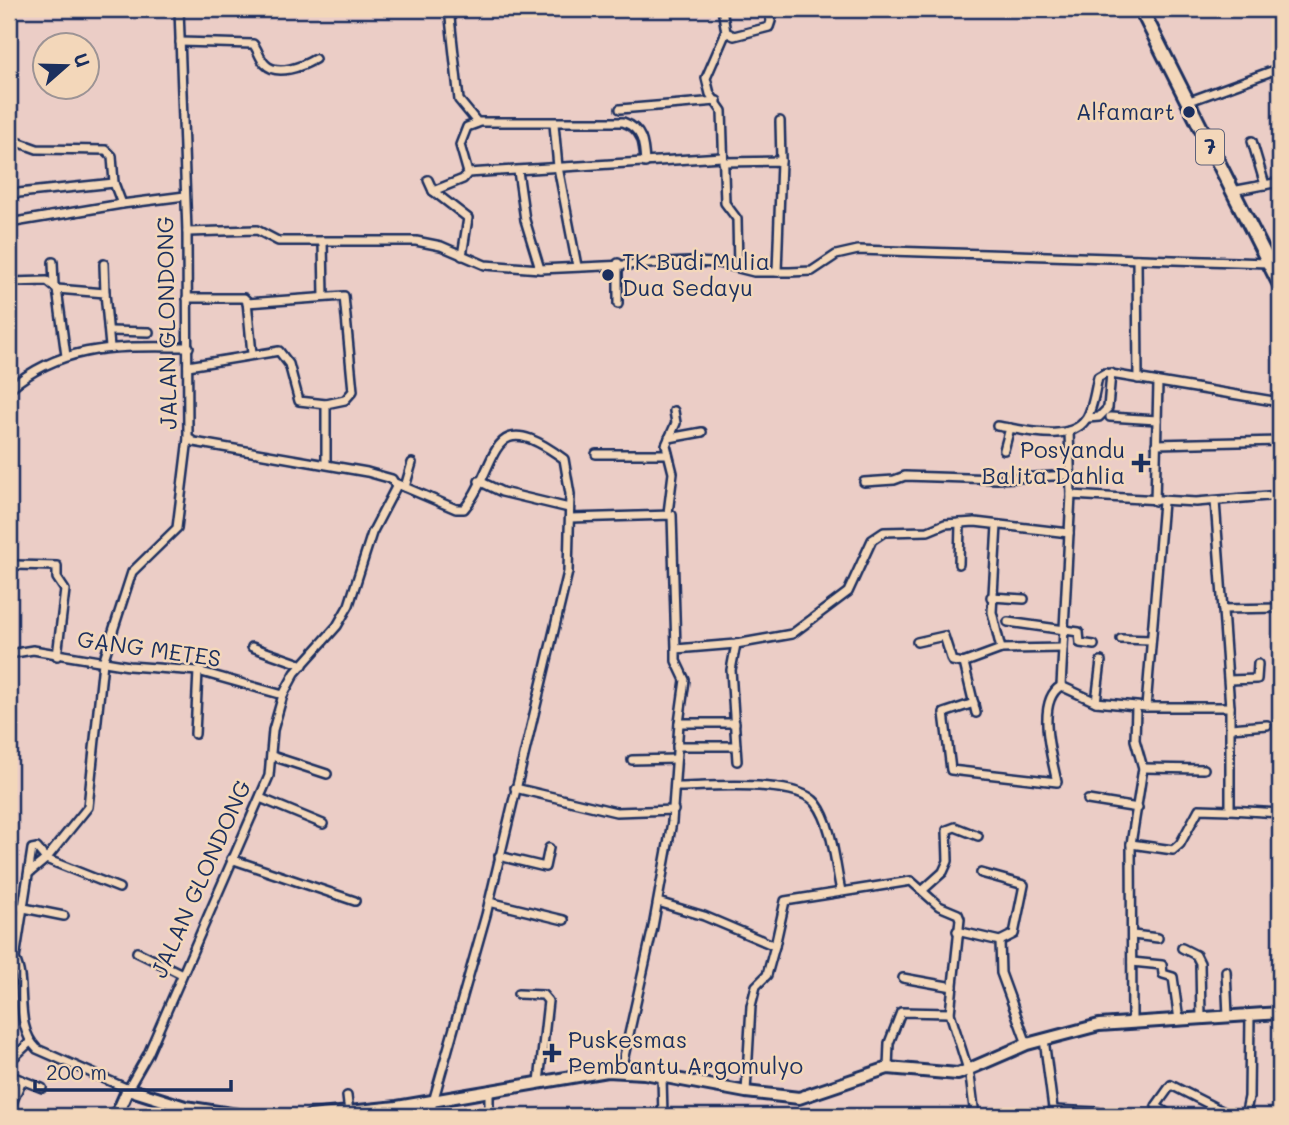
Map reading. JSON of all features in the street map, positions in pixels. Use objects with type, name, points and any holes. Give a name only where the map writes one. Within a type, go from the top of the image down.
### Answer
[{"type":"highway","name":"7","points":[[1141,9],[1280,285]]},
{"type":"main road","points":[[310,1116],[349,1113],[621,1070],[746,1092],[807,1097],[888,1068],[951,1075],[969,1072],[1027,1044],[1099,1025],[1280,1013]]},
{"type":"main road","points":[[128,1089],[185,1107],[244,1116]]},
{"type":"main road","name":"JALAN GLONDONG","points":[[116,1116],[128,1089]]},
{"type":"street","name":"JALAN GLONDONG","points":[[128,1089],[148,1054],[269,776],[273,730],[283,695],[303,665],[337,626],[349,605],[372,533],[395,491],[392,479],[326,463],[194,442],[188,438],[187,232],[179,9]]},
{"type":"street","points":[[449,9],[459,100],[478,123]]},
{"type":"street","points":[[722,9],[726,32],[706,78],[710,94],[722,111],[726,205],[737,223],[738,267]]},
{"type":"street","points":[[726,32],[734,36],[769,27],[771,21],[768,9]]},
{"type":"street","points":[[180,42],[253,44],[265,65],[272,68],[296,69],[315,60]]},
{"type":"street","points":[[1187,102],[1280,68]]},
{"type":"street","points":[[620,109],[717,101]]},
{"type":"street","points":[[777,272],[780,121]]},
{"type":"street","points":[[468,173],[460,144],[467,127],[478,123],[623,122],[631,125],[644,142],[645,163]]},
{"type":"street","points":[[554,124],[558,167],[577,266]]},
{"type":"street","points":[[9,139],[37,149],[106,150],[112,156],[114,183],[122,204]]},
{"type":"street","points":[[1252,141],[1265,185]]},
{"type":"street","points":[[433,191],[463,179],[468,173],[723,159],[781,161]]},
{"type":"street","points":[[518,171],[525,220],[540,269]]},
{"type":"street","points":[[428,180],[433,191],[468,218],[462,256]]},
{"type":"street","points":[[1232,191],[1280,182]]},
{"type":"street","points":[[9,194],[114,183]]},
{"type":"street","points":[[9,223],[185,196]]},
{"type":"street","points":[[187,232],[257,230],[278,241],[416,241],[429,243],[495,267],[540,269],[618,263],[689,262],[738,267],[754,272],[812,271],[836,255],[858,250],[1269,263]]},
{"type":"street","points":[[323,241],[324,297]]},
{"type":"street","points":[[1137,259],[1138,379]]},
{"type":"street","points":[[53,262],[66,356]]},
{"type":"street","points":[[618,263],[618,304]]},
{"type":"street","points":[[104,264],[110,347]]},
{"type":"street","points":[[9,282],[47,281],[56,287],[105,293]]},
{"type":"street","points":[[188,366],[274,351],[284,354],[299,401],[326,404],[345,400],[353,391],[344,296],[247,303]]},
{"type":"street","points":[[187,298],[244,298],[247,303],[252,354]]},
{"type":"street","points":[[110,331],[149,332]]},
{"type":"street","points":[[137,332],[137,347]]},
{"type":"street","points":[[9,389],[44,364],[88,349],[189,347]]},
{"type":"street","points":[[997,426],[1069,431],[1088,418],[1099,417],[1108,408],[1111,373]]},
{"type":"street","points":[[1088,418],[1100,374],[1111,373],[1280,402]]},
{"type":"street","points":[[1146,707],[1159,502],[1156,444],[1158,383]]},
{"type":"street","points":[[326,404],[326,463]]},
{"type":"street","points":[[668,513],[673,473],[666,445],[676,423],[674,411]]},
{"type":"street","points":[[1110,417],[1157,420]]},
{"type":"street","points":[[1004,450],[1010,428]]},
{"type":"street","points":[[974,703],[944,713],[951,770],[1057,782],[1046,730],[1055,692],[1061,686],[1071,495],[1069,431]]},
{"type":"street","points":[[669,438],[702,432]]},
{"type":"street","points":[[395,483],[460,510],[467,506],[499,444],[516,436],[530,439],[564,459],[569,476],[568,572],[489,902],[429,1116]]},
{"type":"street","points":[[29,873],[46,859],[89,804],[103,662],[132,572],[177,528],[188,438]]},
{"type":"street","points":[[1156,444],[1280,441]]},
{"type":"street","points":[[596,454],[668,454]]},
{"type":"street","points":[[405,487],[412,463]]},
{"type":"street","points":[[864,482],[894,481],[904,477],[997,479],[1071,475]]},
{"type":"street","points":[[479,481],[502,492],[569,508]]},
{"type":"street","points":[[1071,495],[1159,502],[1215,501],[1280,495]]},
{"type":"street","points":[[1215,501],[1230,707],[1230,810]]},
{"type":"street","points":[[570,518],[668,513],[673,517],[676,661],[685,680],[678,723],[674,810],[658,902],[621,1070]]},
{"type":"street","points":[[9,522],[9,534]]},
{"type":"street","points":[[676,649],[786,637],[852,587],[877,535],[928,531],[945,524],[960,523],[1069,533]]},
{"type":"street","points":[[959,564],[960,523]]},
{"type":"street","points":[[997,525],[991,597],[1001,649]]},
{"type":"street","points":[[15,565],[57,566],[57,578],[65,590],[57,656]]},
{"type":"street","points":[[991,597],[1024,599]]},
{"type":"street","points":[[1223,609],[1280,608]]},
{"type":"street","points":[[1008,622],[1079,632],[1080,643],[1094,645]]},
{"type":"street","points":[[917,642],[944,636],[952,660],[963,663],[1001,649],[1063,648]]},
{"type":"street","points":[[1121,639],[1151,640]]},
{"type":"street","points":[[736,644],[731,670],[737,761]]},
{"type":"street","points":[[252,647],[303,665]]},
{"type":"street","name":"GANG METES","points":[[9,654],[33,650],[103,662],[198,671],[283,695]]},
{"type":"street","points":[[1096,702],[1101,661]]},
{"type":"street","points":[[963,663],[976,713]]},
{"type":"street","points":[[1228,680],[1258,679],[1258,664]]},
{"type":"street","points":[[195,734],[198,671]]},
{"type":"street","points":[[1061,686],[1096,702],[1136,708],[1230,707]]},
{"type":"street","points":[[1132,1022],[1130,844],[1143,768],[1135,740],[1136,708]]},
{"type":"street","points":[[678,723],[735,723]]},
{"type":"street","points":[[1231,728],[1267,725]]},
{"type":"street","points":[[677,746],[736,746]]},
{"type":"street","points":[[272,755],[327,774]]},
{"type":"street","points":[[632,760],[676,759]]},
{"type":"street","points":[[1143,768],[1204,769]]},
{"type":"street","points":[[675,787],[755,786],[797,792],[812,798],[823,818],[841,891]]},
{"type":"street","points":[[515,788],[616,812],[674,810]]},
{"type":"street","points":[[260,798],[323,824]]},
{"type":"street","points":[[1087,800],[1138,808]]},
{"type":"street","points":[[1130,844],[1173,850],[1180,844],[1199,809],[1280,813]]},
{"type":"street","points":[[923,890],[943,872],[948,861],[947,830],[955,827],[978,836]]},
{"type":"street","points":[[119,888],[46,859],[37,848],[32,849],[15,959],[30,1042],[37,1049],[128,1089]]},
{"type":"street","points":[[499,856],[545,867],[549,848]]},
{"type":"street","points":[[231,859],[355,901]]},
{"type":"street","points":[[957,931],[1000,941],[1009,940],[1014,934],[1024,885],[981,873]]},
{"type":"street","points":[[746,1092],[751,1006],[756,986],[767,975],[785,901],[907,880],[923,890],[939,906],[960,915],[950,1013],[969,1072],[975,1116]]},
{"type":"street","points":[[489,902],[564,920]]},
{"type":"street","points":[[658,902],[704,916],[775,946]]},
{"type":"street","points":[[9,905],[64,916]]},
{"type":"street","points":[[1133,935],[1158,938]]},
{"type":"street","points":[[1000,941],[1001,974],[1027,1044]]},
{"type":"street","points":[[1182,948],[1200,960],[1202,1018]]},
{"type":"street","points":[[137,952],[182,974]]},
{"type":"street","points":[[1132,962],[1162,965],[1163,974],[1174,977],[1178,1020]]},
{"type":"street","points":[[1226,971],[1223,987],[1228,1016]]},
{"type":"street","points":[[903,978],[953,987]]},
{"type":"street","points":[[1202,1018],[1203,990],[1210,988]]},
{"type":"street","points":[[9,990],[19,989]]},
{"type":"street","points":[[518,994],[543,995],[548,1001],[539,1082]]},
{"type":"street","points":[[888,1068],[889,1043],[901,1012],[950,1013]]},
{"type":"street","points":[[1245,1116],[1249,1097],[1250,1014]]},
{"type":"street","points":[[1044,1039],[1054,1113],[1097,1112],[1111,1116]]},
{"type":"street","points":[[9,1062],[30,1042]]},
{"type":"street","points":[[9,1075],[42,1088]]},
{"type":"street","points":[[662,1077],[663,1116]]},
{"type":"street","points":[[9,1110],[22,1080]]},
{"type":"street","points":[[1171,1116],[1156,1106],[1171,1085],[1232,1116]]},
{"type":"street","points":[[489,1090],[489,1116]]},
{"type":"street","points":[[347,1096],[349,1113]]},
{"type":"place","name":"Alfamart","points":[[1189,112]]},
{"type":"place","name":"TK Budi Mulia Dua Sedayu","points":[[608,275]]},
{"type":"place","name":"Posyandu Balita Dahlia","points":[[1141,463]]},
{"type":"place","name":"Puskesmas Pembantu Argomulyo","points":[[552,1053]]}]
